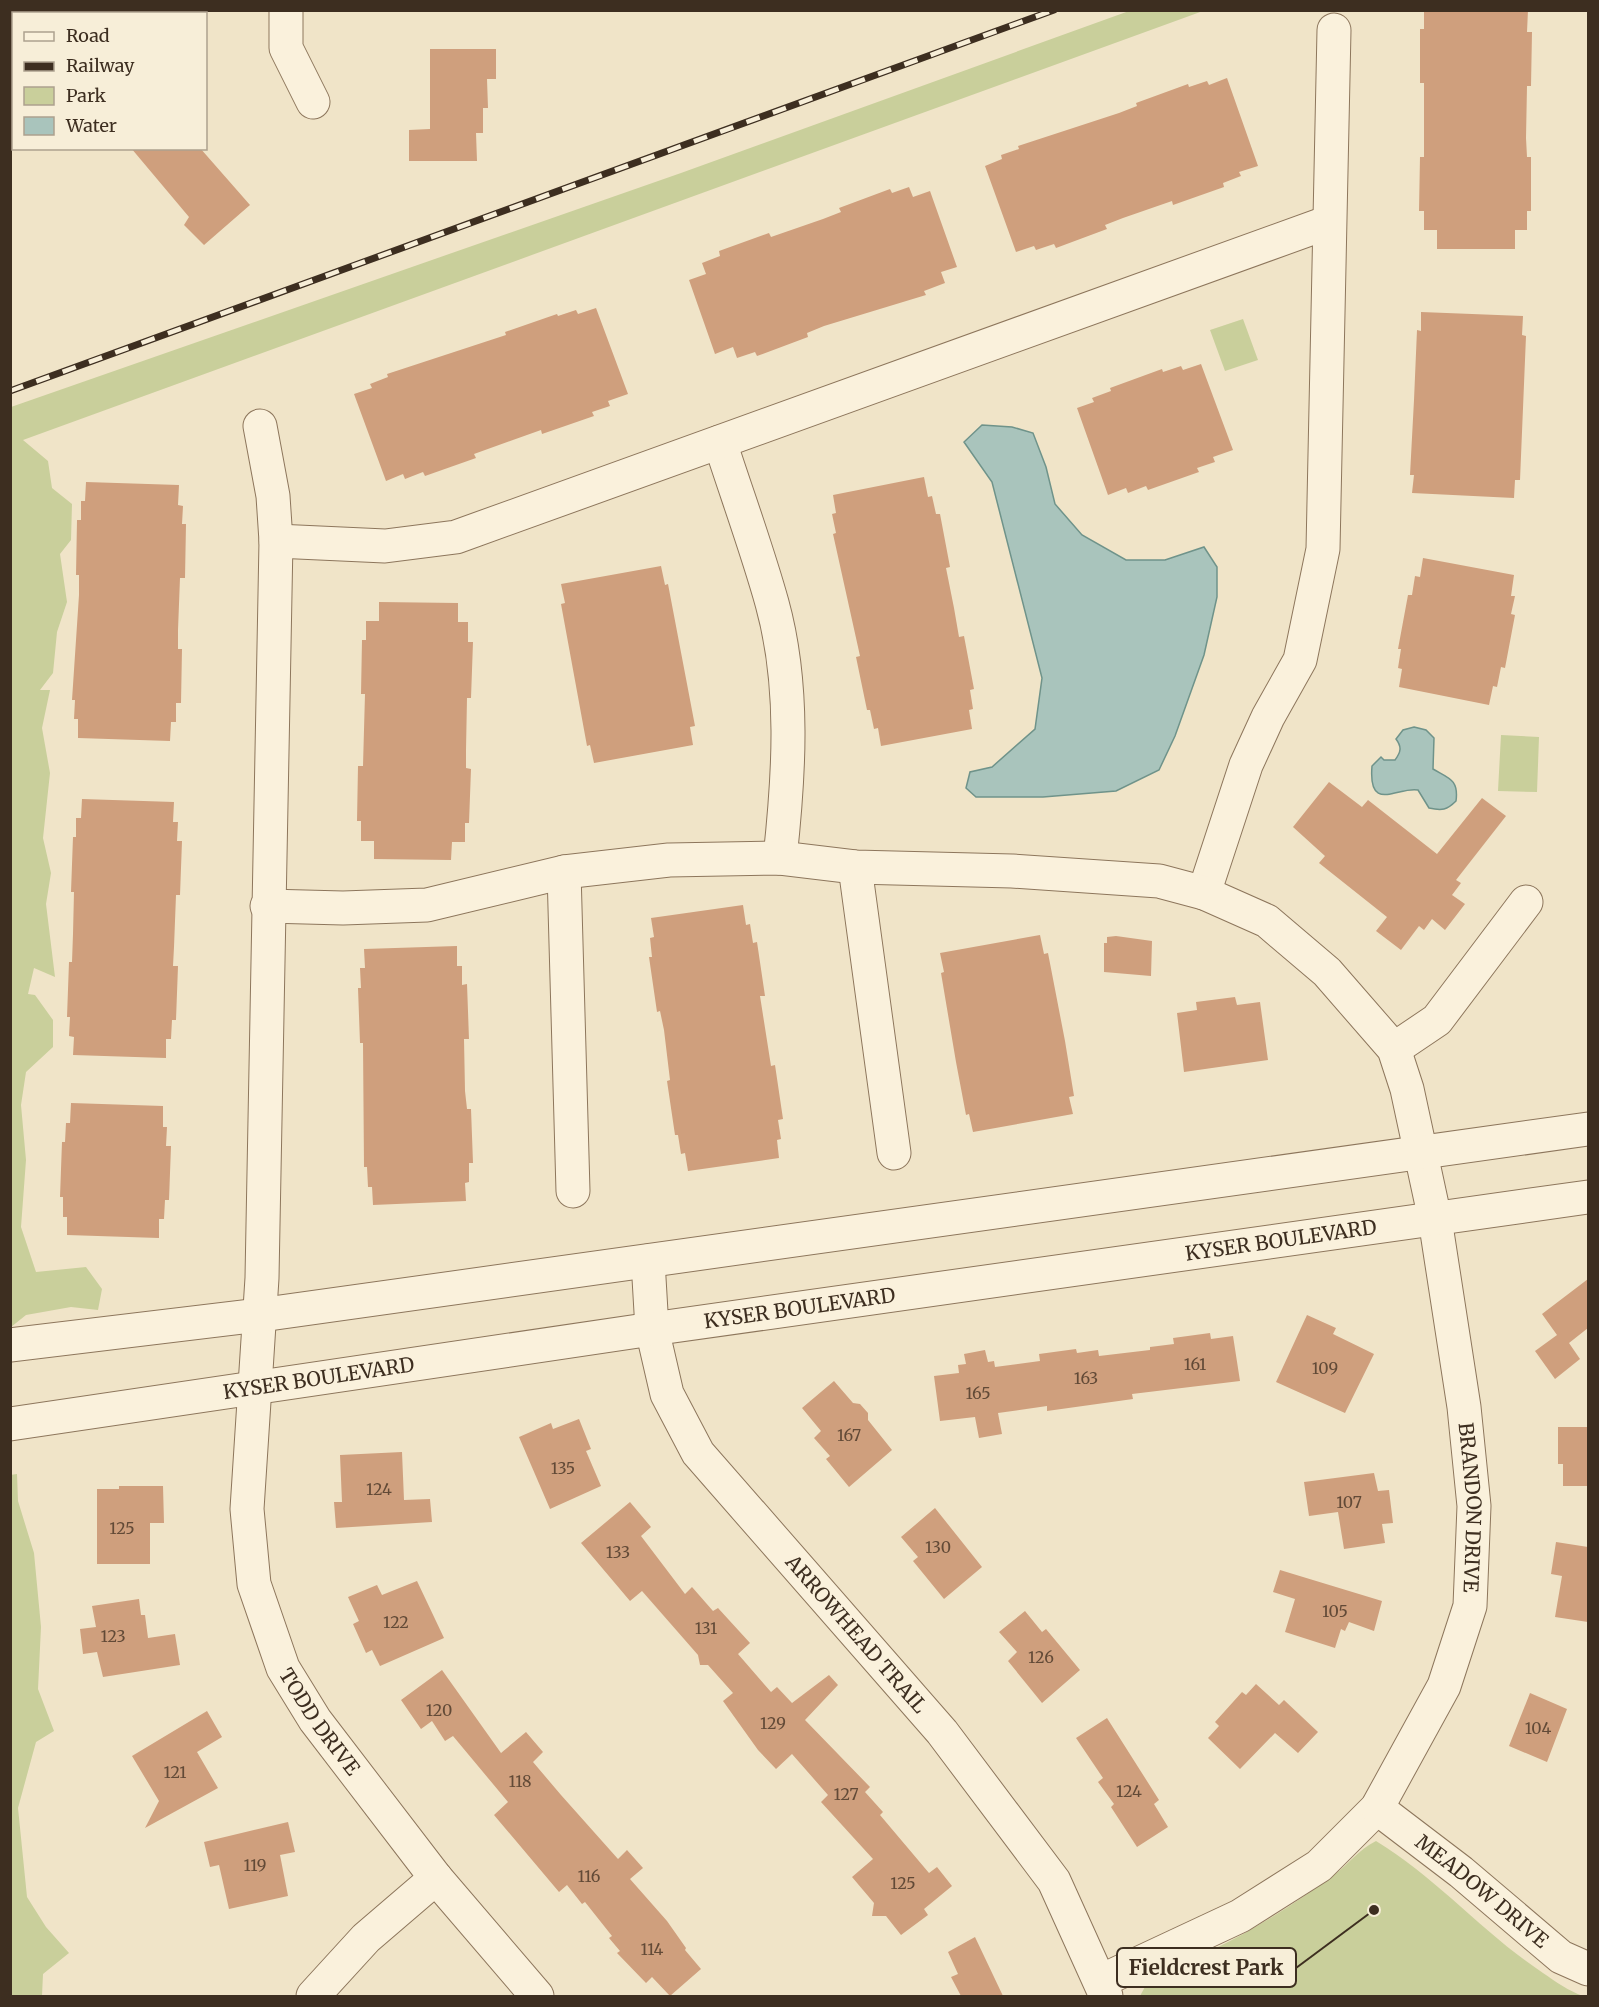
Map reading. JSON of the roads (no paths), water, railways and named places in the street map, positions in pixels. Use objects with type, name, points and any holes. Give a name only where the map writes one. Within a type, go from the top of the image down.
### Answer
[{"type":"street","points":[[286,10],[286,48],[313,102]]},
{"type":"street","points":[[1204,893],[1246,765],[1268,717],[1300,660],[1323,549],[1334,30]]},
{"type":"street","points":[[276,541],[385,546],[456,537],[1329,222]]},
{"type":"street","name":"TODD DRIVE","points":[[260,426],[273,496],[276,541],[260,1315],[247,1509],[254,1584],[283,1668],[315,1720],[436,1878],[537,1996]]},
{"type":"street","points":[[720,442],[773,604],[782,659],[788,761],[780,858]]},
{"type":"street","points":[[267,906],[343,908],[427,905],[564,872],[669,860],[780,858],[855,867],[1012,871],[1159,881],[1204,893],[1267,921],[1327,972],[1394,1050],[1437,1020],[1526,902]]},
{"type":"street","points":[[855,867],[894,1154]]},
{"type":"street","points":[[564,872],[573,1191]]},
{"type":"street","name":"BRANDON DRIVE","points":[[1103,1989],[1240,1916],[1319,1866],[1377,1808],[1444,1686],[1470,1606],[1474,1506],[1464,1407],[1435,1219],[1422,1152],[1394,1050]]},
{"type":"street","points":[[10,1345],[260,1315],[1588,1129]]},
{"type":"street","name":"KYSER BOULEVARD","points":[[10,1424],[652,1329],[1588,1197]]},
{"type":"street","name":"ARROWHEAD TRAIL","points":[[648,1261],[652,1329],[667,1394],[698,1453],[942,1732],[1053,1881],[1103,1989]]},
{"type":"street","name":"MEADOW DRIVE","points":[[1377,1808],[1461,1872],[1561,1957],[1588,1969]]},
{"type":"street","points":[[313,1996],[366,1938],[436,1878]]},
{"type":"water","points":[[982,425],[1012,427],[1033,433],[1046,467],[1055,504],[1082,535],[1126,560],[1165,560],[1204,547],[1217,567],[1217,597],[1204,655],[1175,736],[1159,770],[1116,791],[1043,797],[976,797],[966,788],[970,772],[992,767],[1035,729],[1042,678],[992,482],[964,442]]},
{"type":"water","points":[[1414,727],[1426,730],[1434,738],[1433,769],[1448,777],[1456,788],[1456,801],[1447,808],[1429,808],[1418,790],[1380,794],[1375,789],[1372,781],[1372,766],[1381,757],[1384,760],[1395,760],[1400,750],[1396,739],[1403,730]]},
{"type":"railway","points":[[10,391],[1054,10]]},
{"type":"place","name":"Fieldcrest Park","points":[[1374,1910]]}]
